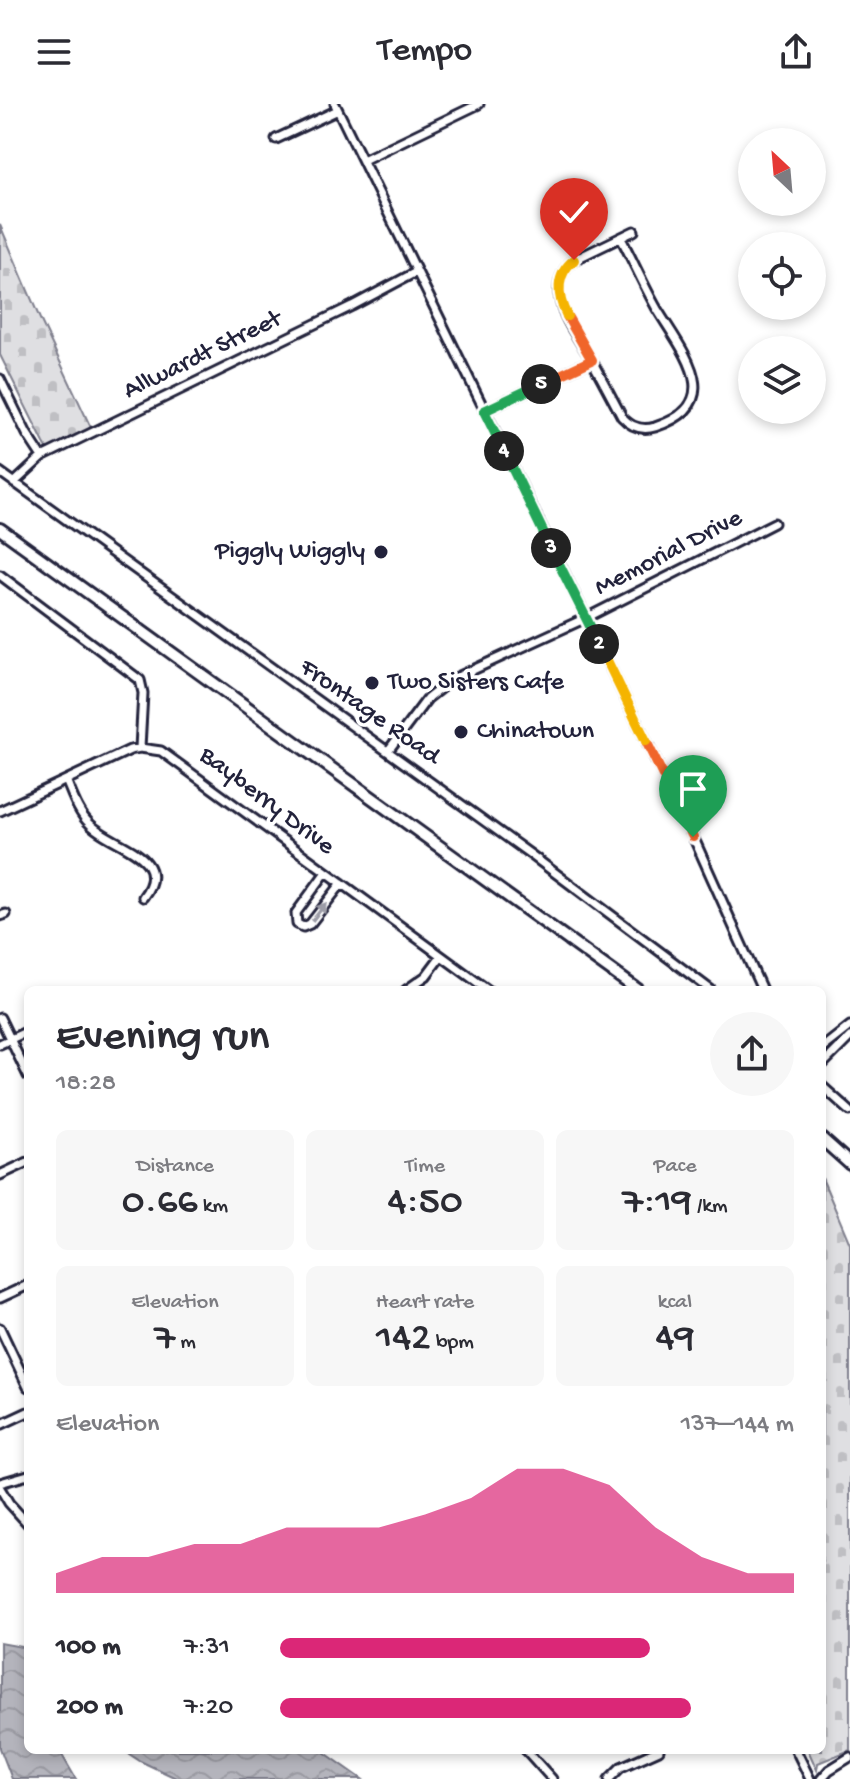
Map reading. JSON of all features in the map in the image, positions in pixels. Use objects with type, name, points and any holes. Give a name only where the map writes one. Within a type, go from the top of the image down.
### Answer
[{"type":"highway","points":[[0,529],[632,986]]},
{"type":"highway","points":[[826,1143],[850,1164]]},
{"type":"street","points":[[363,160],[479,104]]},
{"type":"street","points":[[276,139],[337,107],[696,843],[760,986]]},
{"type":"street","points":[[621,238],[658,310],[688,357],[695,382],[695,397],[684,410],[666,422],[645,429],[631,426],[622,417],[560,301],[560,277],[574,260],[634,231]]},
{"type":"street","name":"Allwardt Street","points":[[14,483],[42,457],[416,272]]},
{"type":"street","points":[[484,411],[592,360]]},
{"type":"street","points":[[0,379],[42,457]]},
{"type":"street","name":"Frontage Road","points":[[0,472],[388,751],[706,986]]},
{"type":"street","name":"Memorial Drive","points":[[388,751],[438,689],[774,523]]},
{"type":"street","points":[[0,575],[140,680],[143,693],[140,748],[0,811]]},
{"type":"street","name":"Bayberry Drive","points":[[140,748],[161,751],[176,760],[482,986]]},
{"type":"street","points":[[66,780],[90,824],[140,855],[147,863],[152,884],[143,897]]},
{"type":"street","points":[[326,872],[296,913],[297,924],[303,927],[310,924],[342,883]]},
{"type":"street","points":[[412,986],[426,976],[441,956]]},
{"type":"street","points":[[0,1018],[24,1068]]},
{"type":"street","points":[[826,1045],[850,1026]]},
{"type":"street","points":[[0,1044],[24,1033]]},
{"type":"street","points":[[826,1061],[850,1037]]},
{"type":"street","points":[[826,1090],[850,1111]]},
{"type":"street","points":[[0,1175],[24,1164]]},
{"type":"street","points":[[0,1298],[24,1287]]},
{"type":"street","points":[[0,1328],[24,1379]]},
{"type":"street","points":[[0,1425],[24,1414]]},
{"type":"street","points":[[24,1476],[0,1485],[9,1503],[24,1520]]},
{"type":"street","points":[[530,1754],[552,1779]]},
{"type":"street","points":[[609,1779],[621,1767],[650,1754]]},
{"type":"street","points":[[798,1754],[810,1779]]},
{"type":"street","points":[[821,1779],[850,1757]]},
{"type":"green space","points":[[0,225],[93,432],[54,450],[44,443],[0,355]]},
{"type":"green space","points":[[826,1187],[850,1244],[850,1750],[818,1763],[817,1770],[810,1754],[826,1754]]},
{"type":"water","points":[[0,1643],[24,1647],[24,1754],[63,1754],[76,1779],[12,1779],[0,1748]]},
{"type":"water","points":[[129,1754],[327,1754],[362,1779],[178,1779]]},
{"type":"place","name":"Piggly Wiggly","points":[[381,552]]},
{"type":"place","name":"Two Sisters Cafe","points":[[372,683]]},
{"type":"place","name":"Chinatown","points":[[461,732]]},
{"type":"route","points":[[574,260],[560,277],[560,301],[592,360],[484,411],[693,837]]}]
